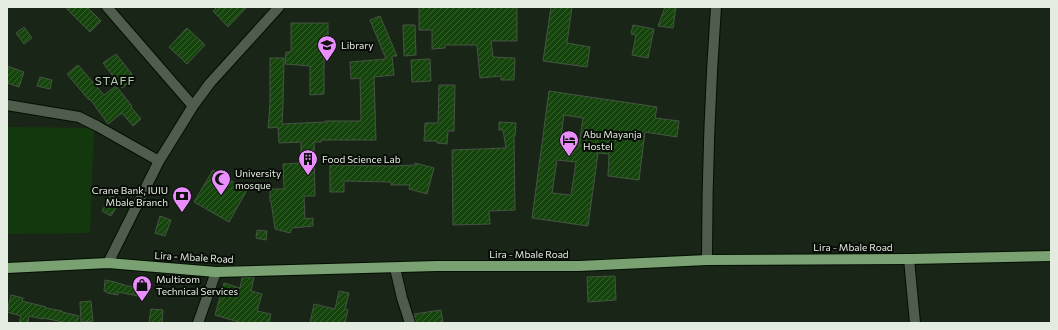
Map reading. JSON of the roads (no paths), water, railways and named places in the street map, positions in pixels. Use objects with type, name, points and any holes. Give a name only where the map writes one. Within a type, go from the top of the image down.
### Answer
[{"type":"main road","name":"Lira - Mbale Road","points":[[7,268],[108,263],[216,272],[361,267],[579,266],[707,260],[909,259],[1051,256]]},
{"type":"street","points":[[106,7],[193,106]]},
{"type":"street","points":[[108,263],[159,161],[193,106],[210,83],[279,7]]},
{"type":"street","points":[[707,260],[711,73],[716,7]]},
{"type":"street","points":[[7,105],[79,117],[159,161]]},
{"type":"street","points":[[909,259],[915,323]]},
{"type":"street","points":[[395,268],[410,323]]},
{"type":"street","points":[[198,323],[216,272]]},
{"type":"place","name":"Library","points":[[327,62]]},
{"type":"place","name":"Abu Mayanja Hostel","points":[[569,157]]},
{"type":"place","name":"Food Science Lab","points":[[308,176]]},
{"type":"place","name":"University mosque","points":[[221,196]]},
{"type":"place","name":"Crane Bank, IUIU Mbale Branch","points":[[182,213]]},
{"type":"place","name":"Multicom Technical Services","points":[[142,302]]},
{"type":"district","name":"STAFF","points":[[115,80]]}]
